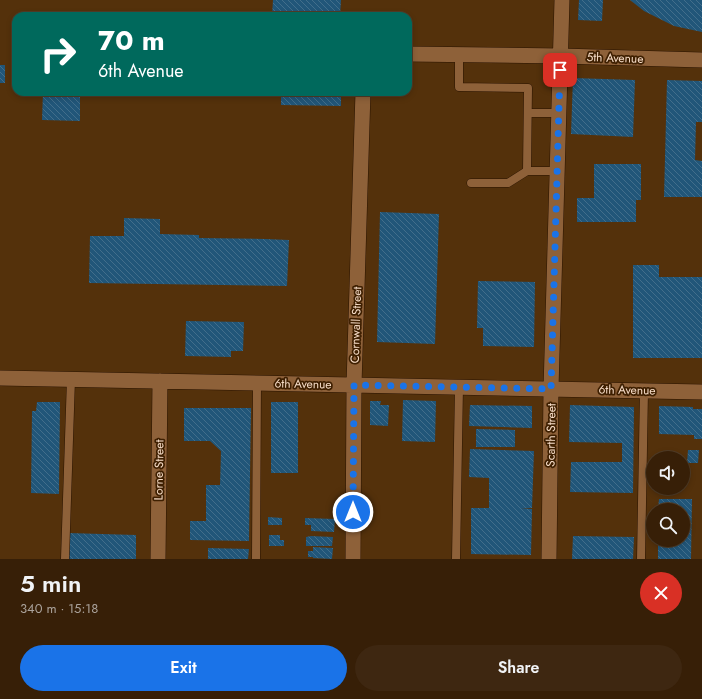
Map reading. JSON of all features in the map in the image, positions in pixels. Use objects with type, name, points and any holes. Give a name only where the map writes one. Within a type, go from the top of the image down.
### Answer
[{"type":"street","name":"Scarth Street","points":[[549,559],[551,389],[562,0]]},
{"type":"street","name":"5th Avenue","points":[[412,54],[702,60]]},
{"type":"street","name":"Cornwall Street","points":[[353,559],[354,385],[363,96]]},
{"type":"street","name":"6th Avenue","points":[[0,378],[702,392]]},
{"type":"street","name":"Lorne Street","points":[[158,559],[160,381]]},
{"type":"lane","points":[[459,55],[458,87],[528,88],[527,170]]},
{"type":"lane","points":[[528,113],[559,113]]},
{"type":"lane","points":[[472,183],[508,183],[527,170],[558,171]]},
{"type":"lane","points":[[65,559],[71,379]]},
{"type":"lane","points":[[256,559],[257,383]]},
{"type":"lane","points":[[456,559],[459,387]]},
{"type":"lane","points":[[641,559],[644,391]]},
{"type":"shaded area","points":[[0,0],[702,0],[702,559],[0,559]]},
{"type":"building","points":[[273,0],[341,0],[340,12],[272,12]]},
{"type":"building","points":[[579,0],[603,0],[602,21],[578,20]]},
{"type":"building","points":[[630,0],[702,0],[702,32],[674,26],[644,11]]},
{"type":"building","points":[[0,65],[5,65],[5,83],[0,83]]},
{"type":"building","points":[[573,78],[635,80],[633,137],[571,134]]},
{"type":"building","points":[[667,80],[702,81],[702,122],[696,122],[695,160],[702,161],[702,197],[664,197]]},
{"type":"building","points":[[43,96],[80,96],[80,121],[42,120]]},
{"type":"building","points":[[281,96],[341,96],[341,106],[281,105]]},
{"type":"building","points":[[594,164],[641,164],[641,200],[636,200],[636,222],[577,222],[577,198],[594,198]]},
{"type":"building","points":[[380,212],[439,214],[435,344],[377,342]]},
{"type":"building","points":[[124,218],[160,219],[160,234],[199,235],[199,238],[289,240],[287,286],[89,283],[90,236],[124,236]]},
{"type":"building","points":[[633,265],[659,265],[659,277],[702,277],[702,358],[633,358]]},
{"type":"building","points":[[478,281],[535,282],[534,347],[483,346],[483,328],[477,328]]},
{"type":"building","points":[[186,321],[244,322],[243,351],[231,351],[231,357],[185,356]]},
{"type":"building","points":[[403,400],[436,401],[435,442],[402,441]]},
{"type":"building","points":[[370,401],[381,401],[380,405],[389,405],[388,426],[370,425]]},
{"type":"building","points":[[37,402],[60,402],[59,494],[31,493],[32,411],[36,411]]},
{"type":"building","points":[[271,402],[298,402],[298,473],[271,473]]},
{"type":"building","points":[[470,405],[532,406],[532,428],[469,426]]},
{"type":"building","points":[[570,405],[634,407],[633,493],[570,492],[571,462],[622,462],[622,443],[569,442]]},
{"type":"building","points":[[659,406],[693,407],[693,409],[702,409],[702,439],[694,439],[694,435],[659,434]]},
{"type":"building","points":[[184,408],[251,408],[249,541],[190,540],[190,521],[206,521],[206,485],[220,485],[221,451],[210,441],[184,441]]},
{"type":"building","points":[[476,429],[515,430],[515,447],[476,447]]},
{"type":"building","points":[[470,449],[534,451],[532,508],[521,508],[532,509],[531,555],[471,554],[471,508],[489,508],[489,478],[469,477]]},
{"type":"building","points":[[699,450],[698,463],[690,463],[690,451],[688,451]]},
{"type":"building","points":[[659,499],[692,499],[691,559],[658,559],[658,547],[690,547],[690,503],[659,503]]},
{"type":"building","points":[[268,517],[282,518],[282,525],[268,525]]},
{"type":"building","points":[[305,518],[335,519],[334,532],[311,531],[311,525],[305,525]]},
{"type":"building","points":[[68,533],[136,535],[136,559],[67,559]]},
{"type":"building","points":[[269,535],[280,535],[280,540],[284,540],[284,546],[269,546]]},
{"type":"building","points":[[573,536],[634,537],[633,559],[572,559]]},
{"type":"building","points":[[306,537],[333,537],[332,546],[306,546]]},
{"type":"building","points":[[313,547],[333,548],[332,559],[308,557],[308,551],[313,551]]},
{"type":"building","points":[[208,548],[249,549],[248,559],[208,559]]},
{"type":"route","points":[[353,512],[354,385],[551,389],[560,70]]}]
